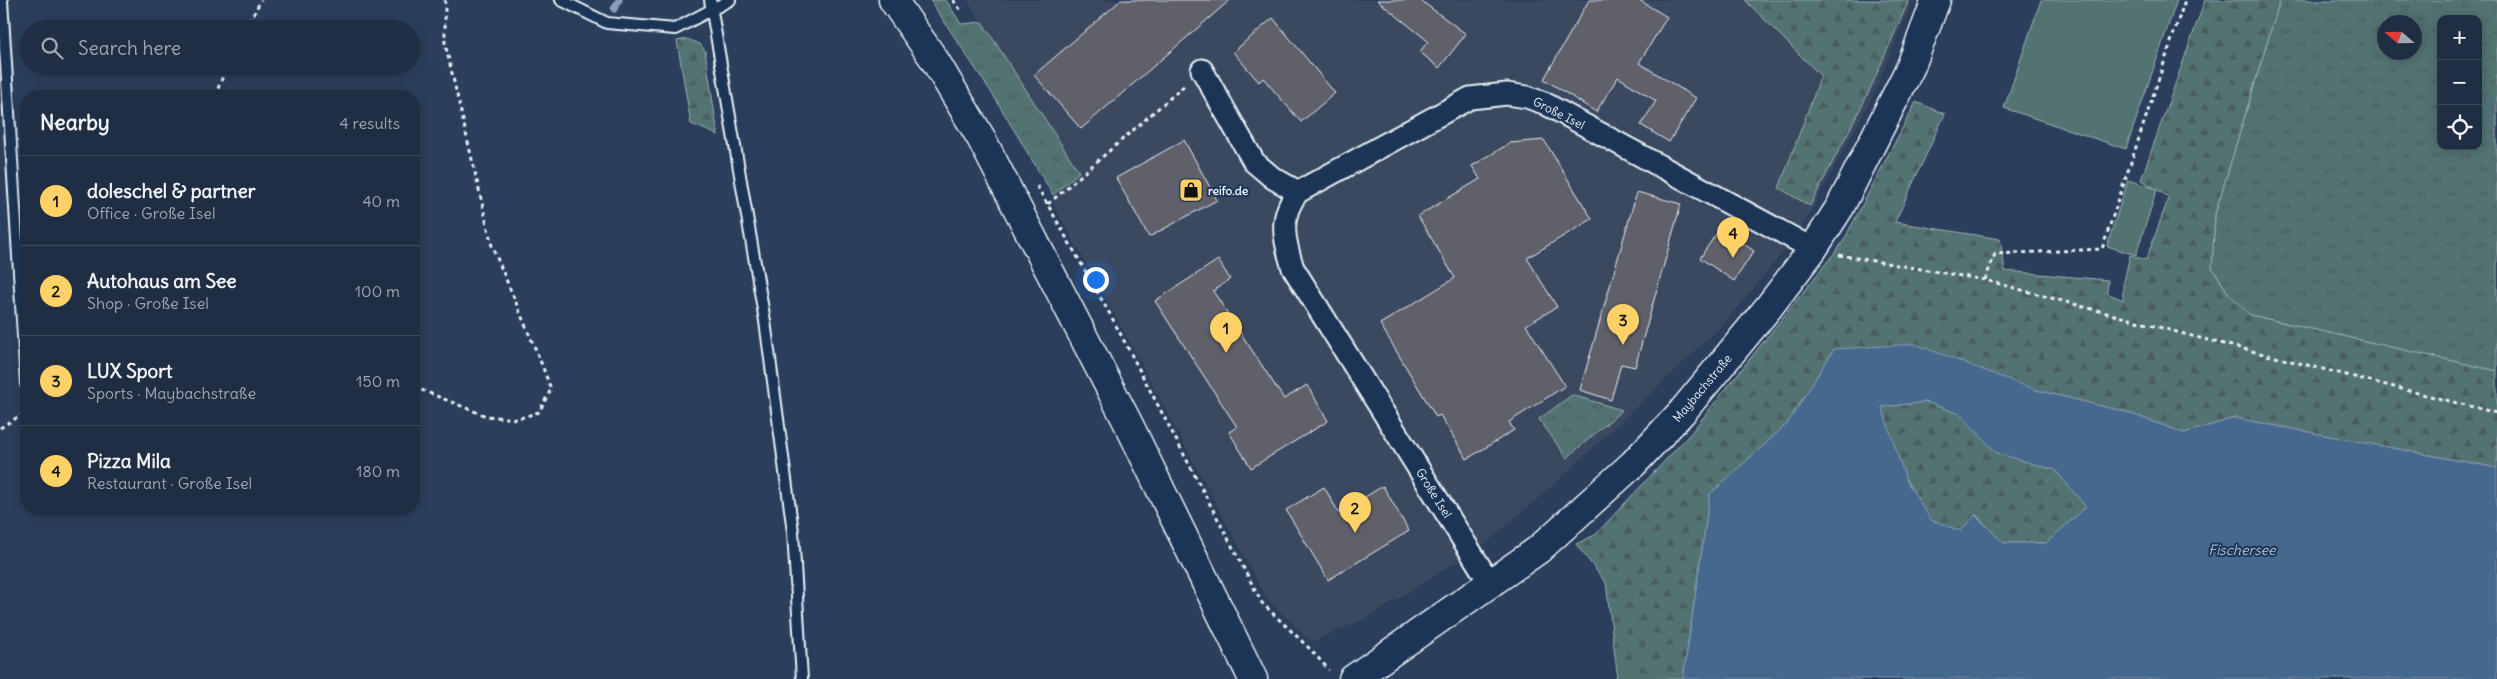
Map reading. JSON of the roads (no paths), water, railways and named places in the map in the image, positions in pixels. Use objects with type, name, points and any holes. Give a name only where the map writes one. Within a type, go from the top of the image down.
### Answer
[{"type":"street","points":[[893,0],[934,59],[981,138],[1129,425],[1253,679]]},
{"type":"street","name":"Maybachstraße","points":[[1360,677],[1538,550],[1632,464],[1682,412],[1813,250],[1840,208],[1911,66],[1936,0]]},
{"type":"street","points":[[1202,70],[1254,162],[1274,178],[1298,192]]},
{"type":"street","name":"Große Isel","points":[[1490,583],[1293,268],[1284,241],[1284,220],[1291,201],[1298,192],[1470,98],[1507,94],[1527,97],[1544,103],[1813,250]]},
{"type":"lane","points":[[2,0],[20,288]]},
{"type":"lane","points":[[561,0],[607,23],[676,29],[711,5],[730,0]]},
{"type":"lane","points":[[711,5],[768,340],[793,532],[802,679]]},
{"type":"water","name":"Fischersee","points":[[1915,344],[2036,390],[2126,412],[2184,433],[2235,418],[2497,468],[2497,679],[1683,679],[1710,494],[1787,424],[1834,349]],"holes":[[[1926,402],[1960,414],[1996,453],[2055,470],[2086,507],[2046,543],[2004,543],[1975,515],[1961,531],[1931,520],[1906,480],[1882,407]]]},
{"type":"waterway","points":[[614,9],[619,0]]},
{"type":"place","name":"reifo.de","points":[[1191,190]]},
{"type":"place","name":"Pizza Mila","points":[[1733,258]]},
{"type":"place","name":"LUX Sport","points":[[1623,345]]},
{"type":"place","name":"doleschel & partner","points":[[1226,353]]},
{"type":"place","name":"Autohaus am See","points":[[1355,533]]}]
